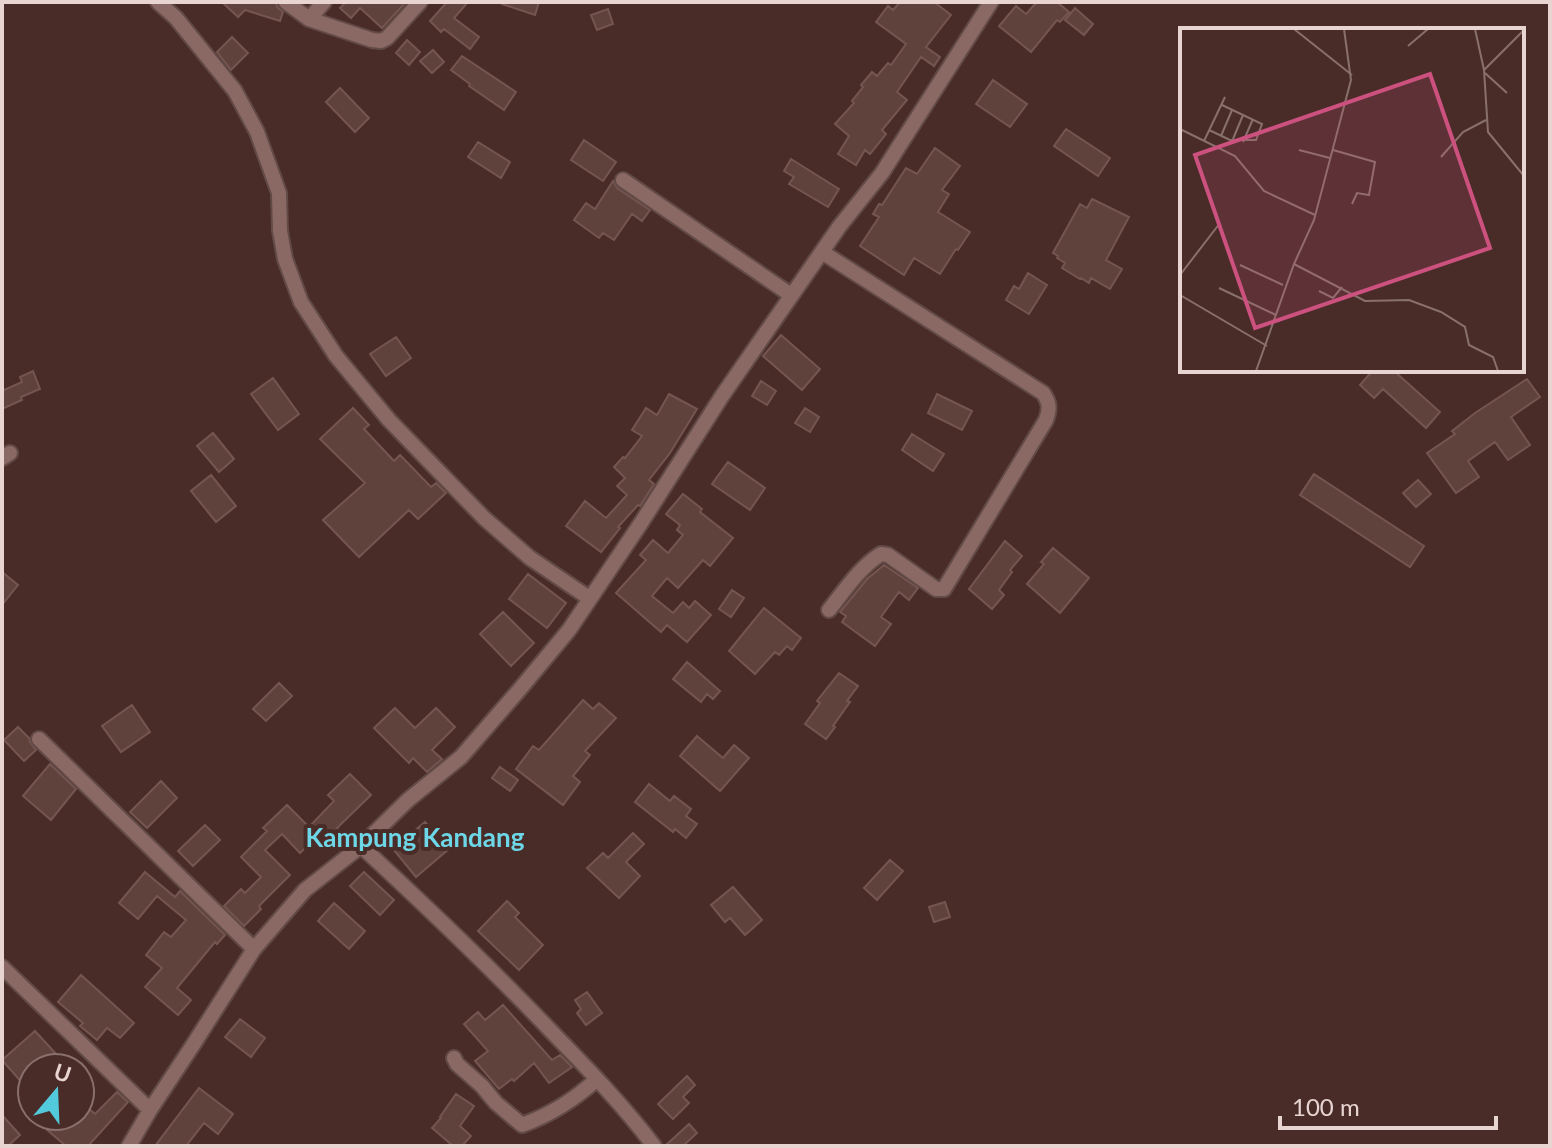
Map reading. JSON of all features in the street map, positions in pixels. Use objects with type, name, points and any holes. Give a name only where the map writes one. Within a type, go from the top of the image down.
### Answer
[{"type":"street","points":[[158,2],[176,18],[235,91],[257,132],[279,193],[280,231],[285,259],[301,302],[336,356],[389,420],[484,518],[530,558],[589,598]]},
{"type":"street","points":[[286,2],[309,19],[381,41],[420,2]]},
{"type":"street","points":[[309,19],[324,2]]},
{"type":"street","points":[[129,1146],[254,949],[305,890],[361,846],[408,800],[461,757],[569,630],[791,295],[882,173],[991,2]]},
{"type":"street","points":[[623,180],[791,295]]},
{"type":"street","points":[[822,252],[1043,393],[1050,410],[944,589],[936,589],[888,555],[881,554],[864,568],[829,610]]},
{"type":"street","points":[[39,739],[254,949]]},
{"type":"street","points":[[361,846],[459,938],[597,1079],[654,1146]]},
{"type":"street","points":[[2,967],[150,1110]]},
{"type":"street","points":[[454,1058],[496,1103],[522,1125],[575,1099],[597,1079]]},
{"type":"building","points":[[222,2],[276,2],[283,12],[280,21],[245,10],[238,17]]},
{"type":"building","points":[[346,2],[406,2],[382,28],[360,8],[351,18],[340,8]]},
{"type":"building","points":[[447,2],[468,2],[454,18],[479,37],[470,49],[444,29],[441,32],[430,21]]},
{"type":"building","points":[[502,2],[539,2],[535,15]]},
{"type":"building","points":[[900,2],[934,2],[951,15],[926,47],[940,57],[934,66],[921,57],[897,92],[907,100],[882,130],[886,134],[870,154],[865,150],[856,165],[838,154],[849,136],[835,124],[854,103],[852,101],[863,87],[861,85],[872,72],[877,76],[888,63],[891,65],[906,44],[876,22],[888,6],[893,10]]},
{"type":"building","points":[[1037,2],[1057,2],[1069,12],[1060,22],[1057,20],[1031,52],[999,26],[1016,6],[1026,14]]},
{"type":"building","points":[[1075,8],[1093,24],[1084,35],[1065,20]]},
{"type":"building","points":[[608,9],[613,24],[597,30],[591,15]]},
{"type":"building","points":[[232,37],[248,53],[231,70],[217,52]]},
{"type":"building","points":[[407,40],[420,52],[409,65],[396,53]]},
{"type":"building","points":[[433,50],[444,62],[432,73],[420,61]]},
{"type":"building","points":[[462,56],[516,92],[504,110],[451,70]]},
{"type":"building","points":[[993,80],[1027,104],[1010,127],[976,104]]},
{"type":"building","points":[[340,88],[369,118],[355,132],[326,102]]},
{"type":"building","points":[[1066,129],[1110,158],[1098,176],[1054,146]]},
{"type":"building","points":[[584,140],[616,162],[603,181],[571,160]]},
{"type":"building","points":[[478,142],[510,162],[501,178],[468,157]]},
{"type":"building","points":[[935,148],[960,166],[942,190],[949,194],[938,212],[970,232],[940,274],[914,258],[904,275],[860,246],[879,217],[873,214],[906,168],[917,174]]},
{"type":"building","points":[[791,159],[839,189],[828,207],[789,184],[794,177],[784,171]]},
{"type":"building","points":[[613,181],[617,188],[650,210],[642,221],[632,214],[614,240],[603,233],[599,238],[574,220],[586,203],[595,209]]},
{"type":"building","points":[[1092,199],[1129,217],[1106,260],[1122,269],[1110,289],[1091,278],[1089,283],[1062,268],[1065,263],[1053,253],[1080,204],[1087,208]]},
{"type":"building","points":[[1028,273],[1047,285],[1029,314],[1006,300],[1014,286],[1019,289]]},
{"type":"building","points":[[781,335],[820,369],[802,390],[763,356]]},
{"type":"building","points":[[396,337],[411,358],[386,376],[370,354]]},
{"type":"building","points":[[33,371],[40,389],[2,409],[2,391],[22,382],[20,377]]},
{"type":"building","points":[[1371,372],[1395,372],[1440,412],[1426,428],[1383,389],[1374,398],[1360,385]]},
{"type":"building","points":[[273,378],[299,414],[278,430],[251,394]]},
{"type":"building","points":[[1527,379],[1540,397],[1511,417],[1530,445],[1508,460],[1495,442],[1468,461],[1479,477],[1456,493],[1427,453],[1455,434],[1452,431],[1475,413]]},
{"type":"building","points":[[761,381],[776,391],[767,405],[752,396]]},
{"type":"building","points":[[669,394],[697,409],[649,480],[654,484],[640,506],[618,527],[601,552],[566,526],[585,501],[606,518],[627,495],[617,486],[625,478],[614,467],[642,436],[632,430],[646,408],[657,415]]},
{"type":"building","points":[[937,394],[972,411],[962,430],[928,413]]},
{"type":"building","points":[[353,408],[369,425],[364,429],[394,461],[400,455],[431,487],[436,483],[446,493],[418,519],[409,510],[359,557],[323,520],[365,483],[320,439]]},
{"type":"building","points":[[805,408],[819,417],[810,432],[795,423]]},
{"type":"building","points":[[213,433],[234,459],[219,472],[197,446]]},
{"type":"building","points":[[912,434],[944,454],[933,471],[902,450]]},
{"type":"building","points":[[728,462],[765,488],[750,510],[712,484]]},
{"type":"building","points":[[1314,474],[1424,546],[1410,567],[1300,495]]},
{"type":"building","points":[[211,475],[236,506],[216,522],[191,491]]},
{"type":"building","points":[[1418,480],[1431,494],[1416,507],[1403,493]]},
{"type":"building","points":[[683,494],[733,538],[710,566],[703,560],[678,588],[667,578],[652,596],[673,613],[683,602],[689,608],[695,601],[711,615],[687,642],[667,625],[661,632],[616,593],[646,560],[640,555],[653,540],[668,553],[683,535],[677,530],[680,525],[666,514]]},
{"type":"building","points":[[1005,541],[1022,556],[999,590],[1004,595],[992,609],[969,589]]},
{"type":"building","points":[[1053,548],[1089,578],[1060,613],[1027,584]]},
{"type":"building","points":[[884,565],[918,588],[909,600],[899,592],[881,617],[891,624],[875,646],[842,622],[846,616],[840,612],[867,579]]},
{"type":"building","points":[[2,572],[18,585],[2,605]]},
{"type":"building","points":[[528,574],[566,603],[547,628],[509,599]]},
{"type":"building","points":[[732,590],[744,598],[731,617],[719,609]]},
{"type":"building","points":[[764,608],[801,638],[792,650],[787,646],[779,655],[775,652],[755,674],[729,651]]},
{"type":"building","points":[[503,612],[534,643],[511,666],[480,634]]},
{"type":"building","points":[[687,662],[720,691],[713,699],[707,694],[701,702],[673,679]]},
{"type":"building","points":[[839,673],[858,686],[826,739],[805,724],[820,703],[817,701]]},
{"type":"building","points":[[279,683],[292,696],[266,721],[253,709]]},
{"type":"building","points":[[583,700],[593,709],[599,703],[616,718],[585,751],[590,755],[573,776],[580,782],[563,805],[516,769],[533,746],[539,750]]},
{"type":"building","points":[[132,705],[150,732],[121,752],[102,726]]},
{"type":"building","points":[[395,708],[415,728],[436,708],[455,727],[432,750],[442,759],[427,772],[413,758],[409,763],[374,728]]},
{"type":"building","points":[[18,727],[36,750],[24,761],[4,740]]},
{"type":"building","points":[[697,736],[723,758],[734,745],[749,758],[720,791],[680,756]]},
{"type":"building","points":[[50,764],[76,789],[51,820],[23,796]]},
{"type":"building","points":[[500,767],[518,780],[510,791],[492,778]]},
{"type":"building","points":[[350,774],[371,795],[337,828],[344,835],[333,845],[321,833],[300,853],[282,834],[265,850],[290,875],[244,926],[224,906],[241,889],[245,893],[261,877],[241,857],[267,831],[263,828],[287,805],[309,827],[334,801],[328,795]]},
{"type":"building","points":[[161,781],[177,798],[147,828],[130,812]]},
{"type":"building","points":[[649,784],[670,801],[674,796],[691,809],[686,816],[697,824],[686,838],[675,829],[673,832],[635,802]]},
{"type":"building","points":[[425,822],[449,849],[416,877],[393,849]]},
{"type":"building","points":[[205,825],[220,840],[193,866],[178,851]]},
{"type":"building","points":[[633,833],[644,844],[626,862],[640,876],[619,898],[587,868],[603,853],[608,858]]},
{"type":"building","points":[[890,860],[903,871],[877,900],[864,888]]},
{"type":"building","points":[[145,872],[175,897],[180,891],[225,935],[217,944],[215,942],[177,988],[191,1000],[178,1015],[145,987],[162,968],[146,955],[164,932],[171,937],[186,920],[157,896],[138,919],[119,903]]},
{"type":"building","points":[[364,872],[394,900],[380,915],[350,886]]},
{"type":"building","points":[[733,887],[762,920],[745,935],[730,918],[725,922],[711,905]]},
{"type":"building","points":[[507,901],[519,913],[515,917],[543,945],[519,970],[478,931]]},
{"type":"building","points":[[945,902],[950,917],[934,922],[929,907]]},
{"type":"building","points":[[334,903],[365,931],[349,949],[318,921]]},
{"type":"building","points":[[81,975],[134,1023],[120,1038],[107,1028],[97,1040],[80,1026],[83,1023],[58,1002]]},
{"type":"building","points":[[587,992],[602,1013],[586,1025],[577,1013],[581,1009],[575,1000]]},
{"type":"building","points":[[503,1005],[552,1060],[560,1055],[572,1067],[549,1083],[534,1063],[514,1081],[512,1079],[499,1089],[475,1061],[488,1051],[464,1024],[478,1012],[485,1020]]},
{"type":"building","points":[[240,1019],[265,1038],[251,1057],[225,1037]]},
{"type":"building","points":[[35,1031],[54,1052],[16,1052],[16,1076],[2,1060]]},
{"type":"building","points":[[687,1076],[695,1085],[683,1097],[689,1103],[673,1119],[658,1104]]},
{"type":"building","points":[[199,1088],[233,1114],[218,1134],[204,1123],[186,1146],[155,1146]]},
{"type":"building","points":[[117,1092],[128,1102],[88,1146],[66,1146],[49,1132],[96,1132],[96,1113]]},
{"type":"building","points":[[456,1094],[474,1106],[460,1126],[471,1136],[462,1146],[453,1146],[432,1128]]},
{"type":"building","points":[[2,1115],[20,1135],[8,1146],[2,1146]]},
{"type":"building","points":[[689,1124],[697,1133],[683,1146],[665,1146]]},
{"type":"district","name":"Kampung Kandang","points":[[415,838]]}]
